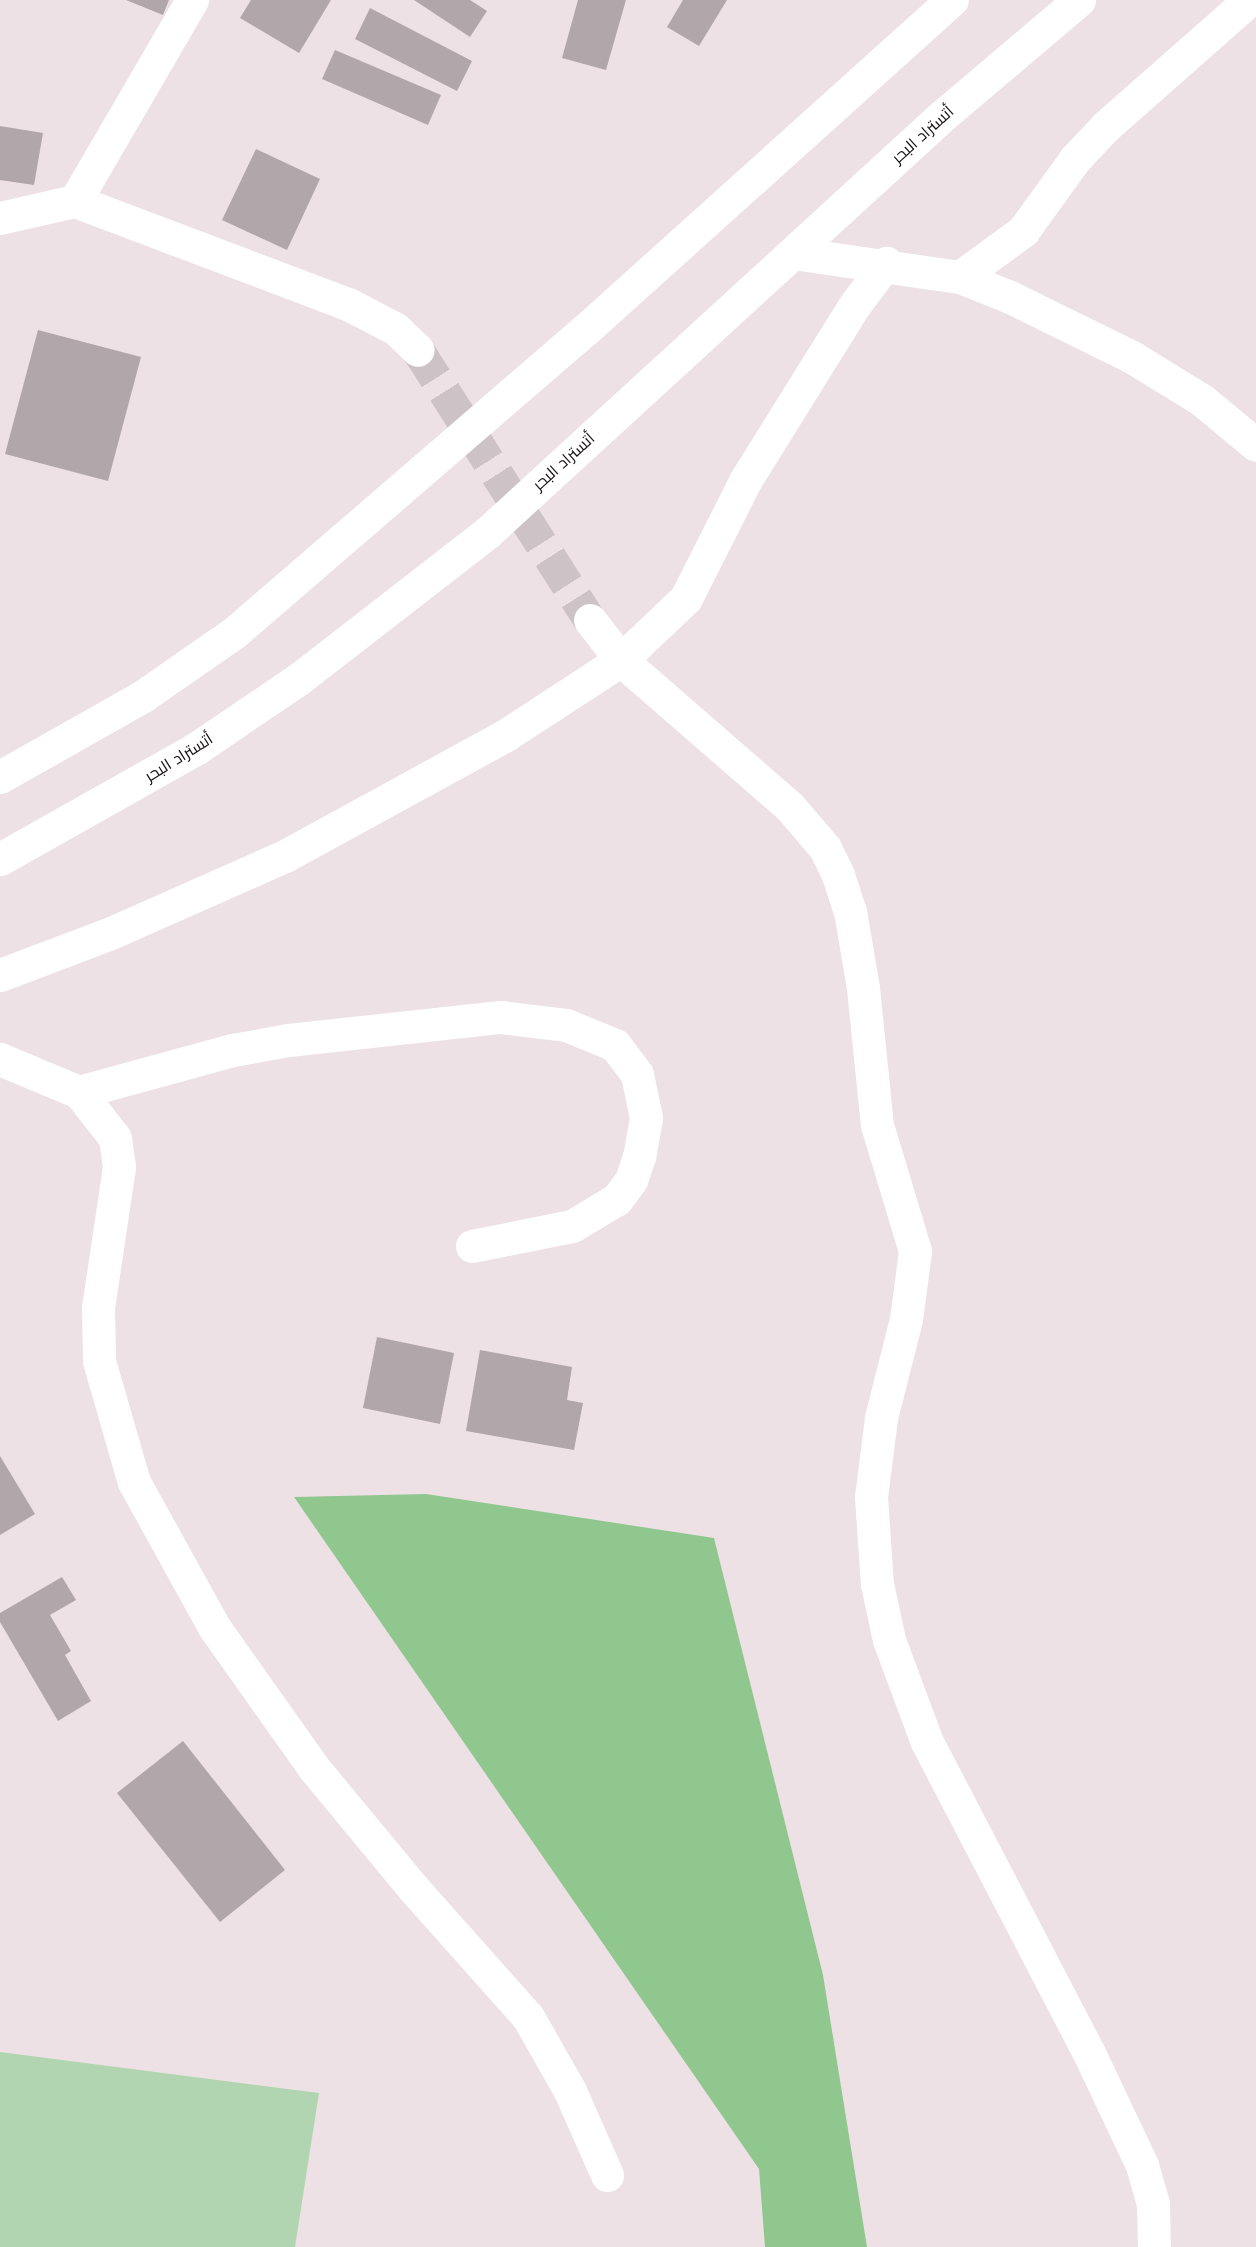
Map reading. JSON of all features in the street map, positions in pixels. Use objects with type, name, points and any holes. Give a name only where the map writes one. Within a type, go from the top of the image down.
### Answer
[{"type":"main road","points":[[75,201],[192,0]]},
{"type":"main road","points":[[0,777],[142,696],[243,625],[584,331],[952,0]]},
{"type":"main road","name":"أتستراد البحر","points":[[0,859],[197,748],[383,616],[488,532],[941,117],[1079,0]]},
{"type":"main road","points":[[960,277],[1023,231],[1075,159],[1105,127],[1249,0]]},
{"type":"main road","points":[[0,218],[75,201],[372,314],[396,329],[418,350]]},
{"type":"main road","points":[[793,253],[886,263],[960,277],[1075,326],[1132,357],[1202,400],[1256,445]]},
{"type":"main road","points":[[0,975],[111,933],[285,856],[506,735],[621,660],[686,598],[745,481],[854,306],[886,263]]},
{"type":"main road","points":[[590,620],[621,660],[790,807],[825,848],[838,875],[850,910],[863,988],[877,1125],[915,1251],[906,1319],[879,1429],[871,1497],[877,1584],[890,1640],[927,1742],[1089,2053],[1142,2165],[1153,2204],[1154,2247]]},
{"type":"main road","points":[[79,1092],[233,1050],[277,1042],[501,1017],[566,1025],[615,1045],[637,1074],[646,1118],[639,1156],[630,1180],[617,1199],[572,1226],[472,1246]]},
{"type":"main road","points":[[0,1059],[79,1092],[115,1138],[119,1167],[98,1307],[99,1361],[134,1482],[213,1627],[313,1767],[414,1889],[528,2017],[570,2091],[607,2175]]},
{"type":"green space","points":[[426,1494],[714,1538],[823,1975],[867,2247],[765,2247],[759,2169],[294,1497]]},
{"type":"green space","points":[[0,2052],[319,2093],[295,2247],[0,2247]]},
{"type":"building","points":[[126,0],[169,0],[163,15]]},
{"type":"building","points":[[251,0],[331,0],[299,53],[240,18]]},
{"type":"building","points":[[414,0],[470,0],[487,11],[470,37]]},
{"type":"building","points":[[578,0],[626,0],[606,70],[562,58]]},
{"type":"building","points":[[683,0],[727,0],[699,46],[667,27]]},
{"type":"building","points":[[370,8],[472,61],[457,91],[355,39]]},
{"type":"building","points":[[335,50],[441,95],[428,125],[322,79]]},
{"type":"building","points":[[0,126],[43,133],[34,185],[0,180]]},
{"type":"building","points":[[256,149],[320,179],[287,250],[222,220]]},
{"type":"building","points":[[38,330],[141,357],[108,481],[5,454]]},
{"type":"building","points":[[377,1337],[454,1353],[440,1424],[363,1408]]},
{"type":"building","points":[[480,1350],[572,1367],[567,1400],[583,1403],[574,1450],[466,1431]]},
{"type":"building","points":[[0,1456],[35,1514],[0,1535]]},
{"type":"building","points":[[62,1577],[76,1600],[50,1615],[71,1651],[65,1655],[91,1701],[58,1721],[0,1622],[0,1613]]},
{"type":"building","points":[[183,1741],[285,1870],[220,1922],[117,1793]]},
{"type":"tunnel","points":[[418,350],[590,620]]}]
